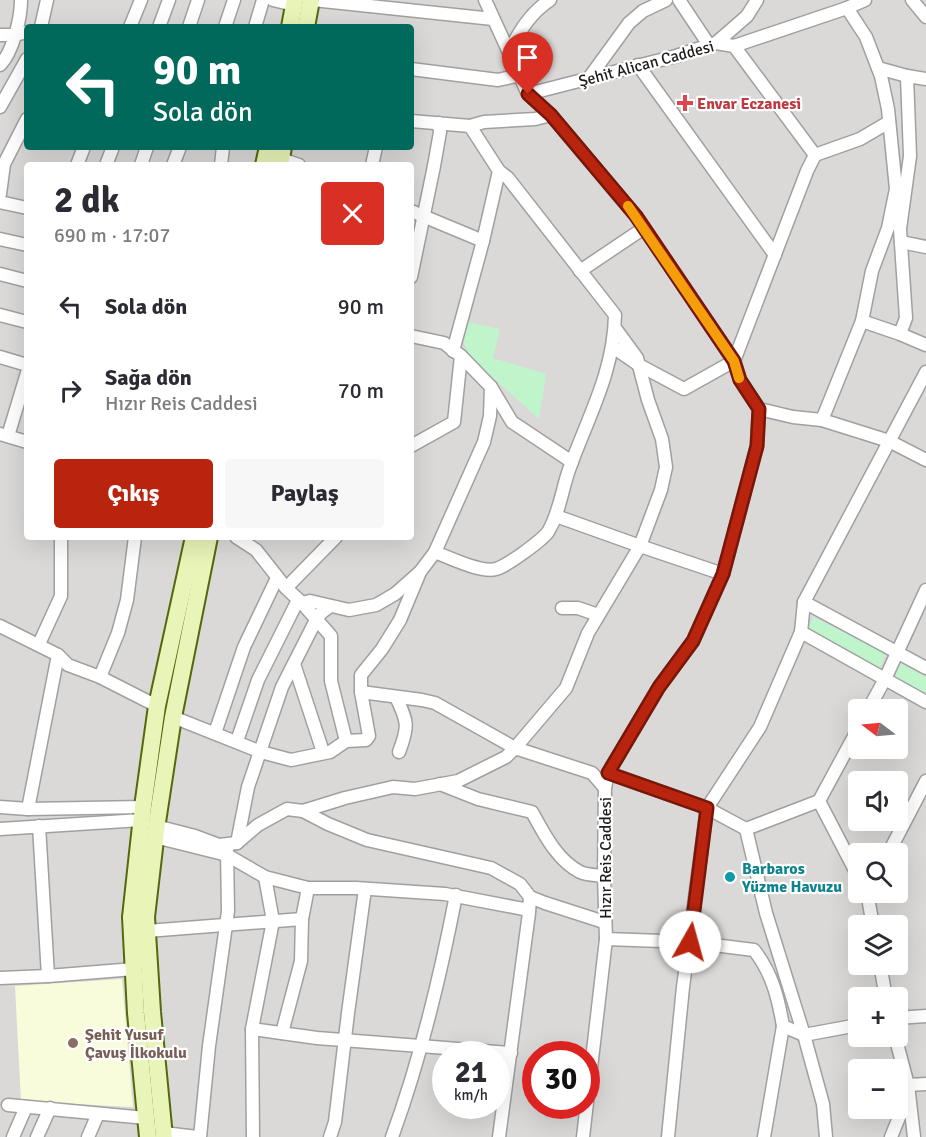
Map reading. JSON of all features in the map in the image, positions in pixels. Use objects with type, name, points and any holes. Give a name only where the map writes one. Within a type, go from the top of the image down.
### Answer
[{"type":"main road","points":[[307,24],[312,0]]},
{"type":"main road","points":[[290,24],[294,3]]},
{"type":"main road","points":[[159,1136],[146,917],[149,822],[157,705],[193,540]]},
{"type":"main road","points":[[159,1136],[146,1118],[130,917],[208,540]]},
{"type":"street","points":[[0,65],[21,34],[21,0]]},
{"type":"street","points":[[42,24],[47,0]]},
{"type":"street","points":[[131,24],[141,0]]},
{"type":"street","points":[[160,24],[168,0]]},
{"type":"street","points":[[190,24],[198,0]]},
{"type":"street","points":[[226,24],[234,0]]},
{"type":"street","points":[[256,24],[263,0]]},
{"type":"street","points":[[273,0],[294,3]]},
{"type":"street","points":[[312,0],[493,19]]},
{"type":"street","points":[[485,0],[528,94],[551,115],[636,216],[734,361],[740,380],[759,409],[793,417],[822,420],[889,441],[926,460]]},
{"type":"street","points":[[509,51],[523,26],[540,6],[550,0]]},
{"type":"street","points":[[589,78],[629,23],[643,11],[666,0]]},
{"type":"street","points":[[679,0],[713,44],[747,16],[757,0]]},
{"type":"street","name":"Şehit Alican Caddesi","points":[[528,94],[713,44],[734,46],[866,0]]},
{"type":"street","points":[[912,0],[926,17]]},
{"type":"street","points":[[847,8],[866,37],[878,68],[890,122],[896,189],[896,233],[906,318],[900,334]]},
{"type":"street","points":[[0,35],[21,34]]},
{"type":"street","points":[[734,46],[815,155]]},
{"type":"street","points":[[0,107],[24,64]]},
{"type":"street","points":[[638,65],[775,255]]},
{"type":"street","points":[[878,68],[926,79]]},
{"type":"street","points":[[414,69],[498,80],[520,75]]},
{"type":"street","points":[[822,420],[862,321],[872,271],[896,233],[910,156],[907,76]]},
{"type":"street","points":[[414,121],[470,126],[484,122],[510,122],[551,115]]},
{"type":"street","points":[[613,347],[639,365],[684,389],[734,361],[815,155],[860,139],[890,122]]},
{"type":"street","points":[[414,263],[440,132],[439,123]]},
{"type":"street","points":[[0,194],[4,164],[24,125]]},
{"type":"street","points":[[435,552],[469,566],[495,569],[538,542],[548,532],[556,516],[572,462],[600,392],[613,347],[615,328],[615,315],[507,178],[499,171],[470,126]]},
{"type":"street","points":[[414,444],[454,422],[457,353],[499,171]]},
{"type":"street","points":[[0,202],[24,207]]},
{"type":"street","points":[[414,212],[483,242]]},
{"type":"street","points":[[580,271],[644,228]]},
{"type":"street","points":[[896,233],[926,247]]},
{"type":"street","points":[[0,239],[24,244]]},
{"type":"street","points":[[0,274],[24,280]]},
{"type":"street","points":[[0,315],[24,321]]},
{"type":"street","points":[[862,321],[926,345]]},
{"type":"street","points":[[303,811],[393,787],[415,789],[458,781],[506,756],[566,688],[588,633],[639,546],[661,490],[666,467],[662,439],[648,400],[637,358],[615,328]]},
{"type":"street","points":[[414,337],[444,343],[457,353],[491,387],[512,423],[572,462]]},
{"type":"street","points":[[0,357],[24,364]]},
{"type":"street","points":[[668,1137],[683,987],[707,808],[760,727],[801,632],[804,602],[926,372]]},
{"type":"street","points":[[24,382],[4,435],[24,441]]},
{"type":"street","points":[[300,601],[310,601],[349,610],[376,605],[395,594],[420,572],[435,552],[484,442],[490,416],[491,387]]},
{"type":"street","name":"Hızır Reis Caddesi","points":[[583,1137],[606,939],[604,922],[605,788],[608,773],[659,687],[693,641],[723,574],[757,446],[759,409]]},
{"type":"street","points":[[556,516],[723,574]]},
{"type":"street","points":[[39,644],[61,596],[61,540]]},
{"type":"street","points":[[100,677],[118,633],[128,600],[135,540]]},
{"type":"street","points":[[241,540],[256,550],[277,578],[331,636],[331,681],[346,741]]},
{"type":"street","points":[[286,588],[333,540]]},
{"type":"street","points":[[173,717],[261,752],[291,760],[330,752],[346,741],[366,740],[369,736],[362,692],[362,675],[400,620],[420,572]]},
{"type":"street","points":[[215,733],[244,647],[277,578]]},
{"type":"street","points":[[874,699],[926,590]]},
{"type":"street","points":[[237,741],[261,672],[300,601]]},
{"type":"street","points":[[804,602],[926,668]]},
{"type":"street","points":[[159,1136],[198,1137],[228,911],[230,848],[282,687],[321,613],[329,606]]},
{"type":"street","points":[[562,608],[578,608],[598,615]]},
{"type":"street","points":[[0,626],[39,644],[58,655],[68,665],[100,677],[157,705]]},
{"type":"street","points":[[801,632],[926,702]]},
{"type":"street","points":[[28,809],[58,655]]},
{"type":"street","points":[[294,664],[323,752]]},
{"type":"street","points":[[362,692],[422,700],[435,704],[515,748],[592,773],[605,788]]},
{"type":"street","points":[[396,697],[407,721],[405,737],[399,752]]},
{"type":"street","points":[[746,829],[819,801],[848,747]]},
{"type":"street","points":[[608,773],[707,808],[746,829],[766,913],[823,1104],[826,1137]]},
{"type":"street","points":[[894,843],[926,781]]},
{"type":"street","points":[[439,784],[478,800],[532,812],[552,846],[567,863],[582,873],[604,876]]},
{"type":"street","points":[[819,801],[848,857]]},
{"type":"street","points":[[0,807],[149,822],[230,848],[265,877],[308,888],[456,895],[529,910]]},
{"type":"street","points":[[230,848],[258,825],[287,809],[303,811],[368,840],[491,868],[520,884],[530,897],[604,922]]},
{"type":"street","points":[[0,829],[149,822]]},
{"type":"street","points":[[39,826],[48,976]]},
{"type":"street","points":[[253,1137],[252,1029],[273,921],[265,877]]},
{"type":"street","points":[[282,1033],[301,961],[302,920],[308,888]]},
{"type":"street","points":[[330,1137],[335,1122],[365,889]]},
{"type":"street","points":[[392,1137],[411,1085],[440,978],[456,895]]},
{"type":"street","points":[[499,1137],[530,897]]},
{"type":"street","points":[[147,931],[302,920]]},
{"type":"street","points":[[606,939],[690,942],[754,950],[763,962],[776,989],[783,1026],[764,1137]]},
{"type":"street","points":[[0,978],[134,969]]},
{"type":"street","points":[[908,1017],[926,1016]]},
{"type":"street","points":[[783,1026],[804,1035],[848,1027]]},
{"type":"street","points":[[252,1029],[345,1040],[511,1053]]},
{"type":"street","points":[[914,1137],[908,1090],[926,1084]]},
{"type":"street","points":[[8,1105],[146,1118]]},
{"type":"street","points":[[13,1137],[26,1107]]},
{"type":"street","points":[[37,1137],[50,1108]]},
{"type":"street","points":[[88,1137],[98,1113]]},
{"type":"street","points":[[891,1137],[898,1119]]},
{"type":"shaded area","points":[[0,0],[926,0],[926,1137],[0,1137]]},
{"type":"shaded area","name":"Şehit Yusuf Çavuş İlkokulu","points":[[122,979],[133,1107],[21,1101],[15,986]]},
{"type":"green space","points":[[462,321],[500,329],[493,358],[546,374],[539,419],[469,356],[463,341]]},
{"type":"green space","points":[[813,617],[886,653],[880,669],[808,633]]},
{"type":"green space","points":[[898,662],[926,677],[926,693],[891,676]]},
{"type":"slow traffic","points":[[628,206],[734,361],[739,378]]},
{"type":"place","name":"Envar Eczanesi","points":[[685,103]]},
{"type":"place","name":"Barbaros Yüzme Havuzu","points":[[730,877]]},
{"type":"place","name":"Şehit Yusuf Çavuş İlkokulu","points":[[73,1043]]},
{"type":"route","points":[[528,94],[551,115],[636,216],[734,361],[740,380],[759,409],[757,446],[723,574],[693,641],[659,687],[608,773],[707,808],[690,942]]}]
